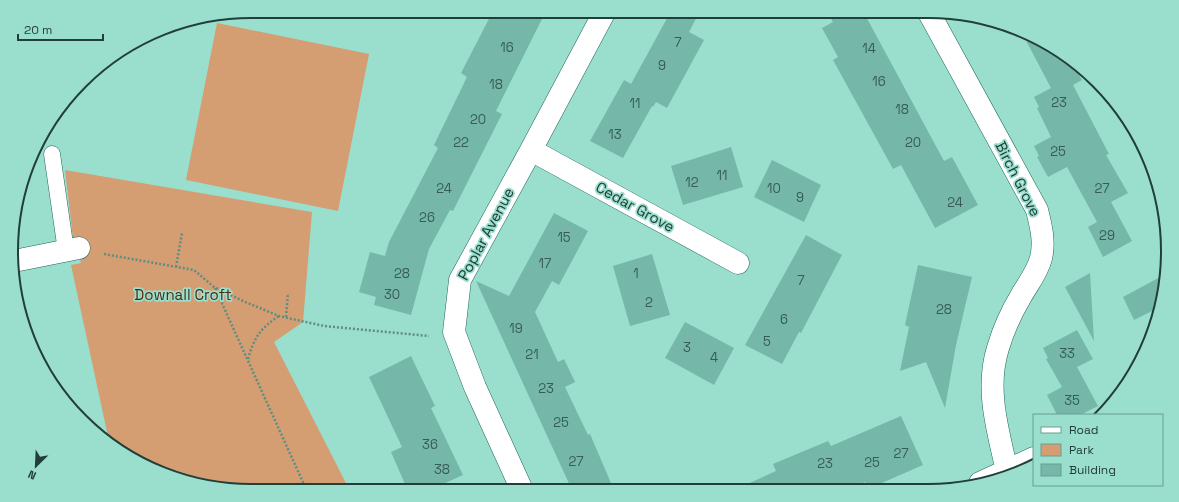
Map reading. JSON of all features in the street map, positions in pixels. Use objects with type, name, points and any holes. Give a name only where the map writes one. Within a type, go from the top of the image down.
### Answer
[{"type":"street","name":"Poplar Avenue","points":[[519,484],[475,387],[454,332],[460,280],[531,150],[600,18]]},
{"type":"street","name":"Birch Grove","points":[[932,18],[1037,210],[1043,233],[1041,258],[1032,278],[1020,298],[997,349],[992,400],[1007,470]]},
{"type":"street","name":"Cedar Grove","points":[[531,150],[738,263]]},
{"type":"street","points":[[18,260],[72,250]]},
{"type":"lane","points":[[52,154],[72,250]]},
{"type":"path","points":[[176,267],[182,232]]},
{"type":"path","points":[[72,250],[194,270],[214,287],[243,301],[279,316],[324,326],[436,336],[454,332]]},
{"type":"path","points":[[214,287],[304,484]]},
{"type":"path","points":[[286,317],[288,293]]},
{"type":"path","points":[[248,359],[257,335],[263,328],[279,316]]},
{"type":"green space","points":[[217,23],[369,54],[338,211],[186,180]]},
{"type":"green space","name":"Downall Croft","points":[[65,170],[312,212],[303,322],[274,342],[346,484],[236,484],[206,480],[176,472],[148,460],[134,453],[108,435],[71,265],[81,263],[73,238]]},
{"type":"building","points":[[489,18],[542,18],[496,111],[502,114],[453,211],[450,210],[429,249],[411,315],[374,305],[376,297],[359,292],[370,252],[385,256],[389,242],[438,148],[434,145],[467,77],[461,73]]},
{"type":"building","points":[[667,18],[696,18],[689,32],[704,40],[667,108],[656,102],[653,107],[652,106],[623,158],[590,141],[624,80],[631,84]]},
{"type":"building","points":[[830,18],[867,18],[944,161],[952,157],[978,205],[935,228],[901,165],[893,169],[833,60],[838,57],[822,28],[833,22]]},
{"type":"building","points":[[1026,40],[1057,57],[1078,73],[1082,80],[1073,85],[1109,154],[1106,155],[1128,193],[1111,202],[1132,241],[1103,257],[1088,227],[1097,222],[1067,167],[1048,177],[1037,157],[1039,156],[1034,146],[1051,137],[1037,108],[1039,107],[1034,97],[1051,88]]},
{"type":"building","points":[[731,147],[743,187],[683,205],[671,166]]},
{"type":"building","points":[[772,160],[821,185],[804,222],[754,197]]},
{"type":"building","points":[[554,213],[588,231],[559,285],[552,281],[535,312],[558,362],[564,359],[575,382],[565,387],[588,435],[590,434],[611,484],[569,484],[476,281],[509,296]]},
{"type":"building","points":[[806,235],[842,255],[801,333],[799,332],[782,364],[745,345]]},
{"type":"building","points":[[652,254],[670,315],[630,326],[613,266]]},
{"type":"building","points":[[918,265],[972,277],[956,345],[945,408],[926,362],[900,371],[909,327],[905,325]]},
{"type":"building","points":[[1090,273],[1094,341],[1065,287]]},
{"type":"building","points":[[1159,277],[1153,310],[1134,320],[1123,297]]},
{"type":"building","points":[[685,322],[734,348],[714,385],[665,358]]},
{"type":"building","points":[[1077,330],[1093,359],[1077,367],[1098,406],[1082,414],[1056,414],[1047,395],[1062,387],[1046,359],[1048,358],[1043,348]]},
{"type":"building","points":[[411,356],[435,406],[431,408],[463,475],[443,484],[405,484],[391,452],[402,447],[369,377]]},
{"type":"building","points":[[901,416],[923,465],[879,484],[866,484],[865,482],[860,484],[747,484],[776,471],[773,464],[828,441],[831,446]]}]
